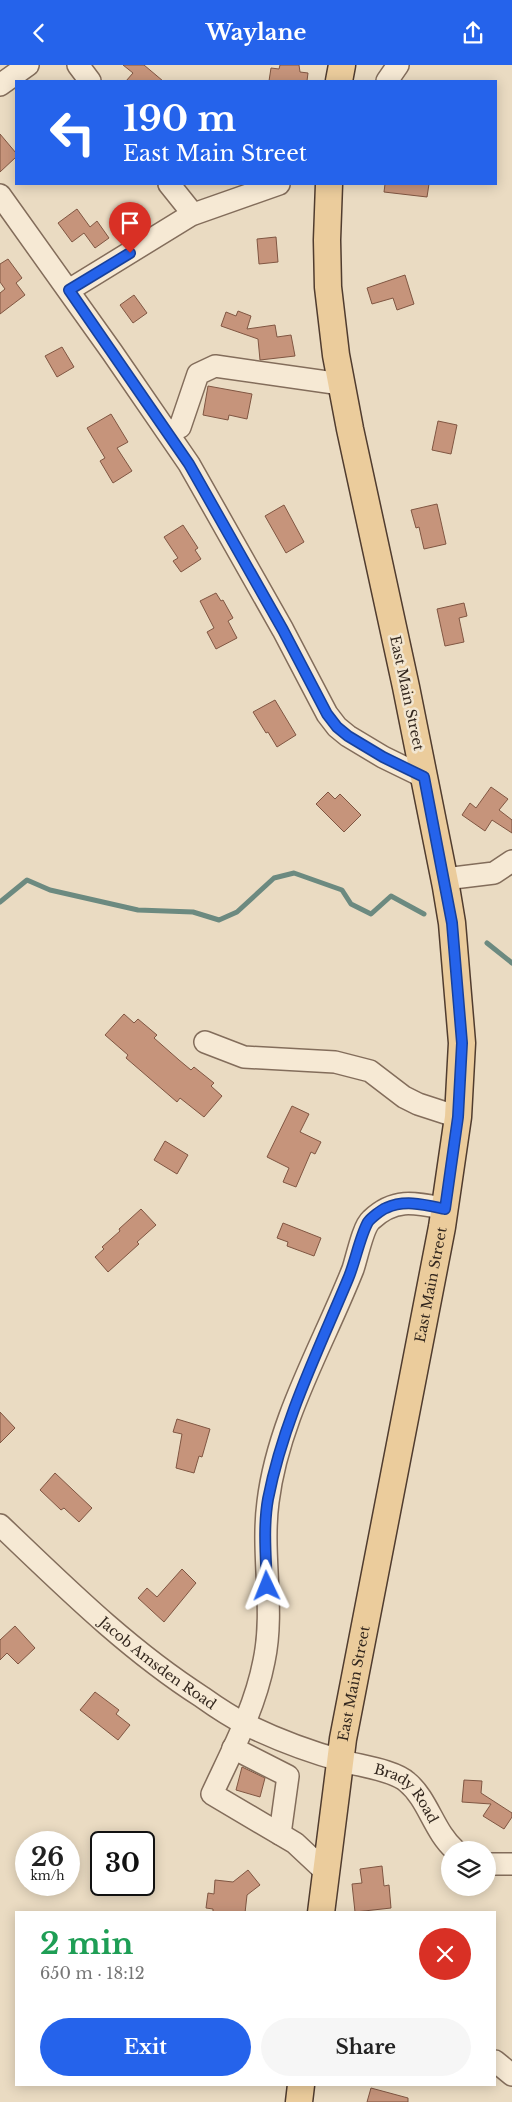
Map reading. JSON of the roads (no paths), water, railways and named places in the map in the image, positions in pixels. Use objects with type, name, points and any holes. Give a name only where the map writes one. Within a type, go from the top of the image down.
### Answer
[{"type":"main road","points":[[339,80],[342,65]]},
{"type":"main road","name":"East Main Street","points":[[321,1911],[343,1739],[445,1209],[458,1117],[462,1043],[452,923],[445,879],[341,384],[328,287],[329,185]]},
{"type":"main road","points":[[299,2102],[301,2086]]},
{"type":"street","points":[[0,85],[28,65]]},
{"type":"street","points":[[78,65],[89,80]]},
{"type":"street","points":[[388,80],[398,65]]},
{"type":"street","points":[[170,185],[193,214]]},
{"type":"street","points":[[69,290],[193,214],[276,185]]},
{"type":"street","points":[[0,195],[69,290],[189,464],[283,630],[327,714],[337,727],[348,736],[383,757],[424,777]]},
{"type":"street","points":[[168,432],[180,427],[198,374],[215,366],[341,384]]},
{"type":"street","points":[[445,879],[494,873],[512,861]]},
{"type":"street","points":[[205,1042],[244,1057],[335,1062],[370,1071],[404,1097],[418,1104],[458,1117]]},
{"type":"street","points":[[326,1872],[295,1843],[212,1794],[245,1724],[258,1686],[266,1644],[265,1534],[268,1501],[276,1464],[293,1409],[353,1269],[369,1221],[385,1208],[398,1204],[413,1203],[445,1209]]},
{"type":"street","name":"Jacob Amsden Road","points":[[0,1525],[122,1639],[182,1684],[245,1724],[279,1740],[341,1761]]},
{"type":"street","points":[[233,1748],[288,1776],[280,1834]]},
{"type":"street","name":"Brady Road","points":[[341,1761],[398,1776],[408,1782],[446,1841]]},
{"type":"street","points":[[496,1864],[512,1864]]},
{"type":"street","points":[[496,2062],[512,2075]]},
{"type":"waterway","points":[[0,902],[27,880],[50,890],[138,910],[193,912],[219,920],[237,912],[274,878],[294,873],[342,890],[351,904],[371,914],[391,896],[424,914]]},
{"type":"waterway","points":[[487,943],[512,963]]}]
